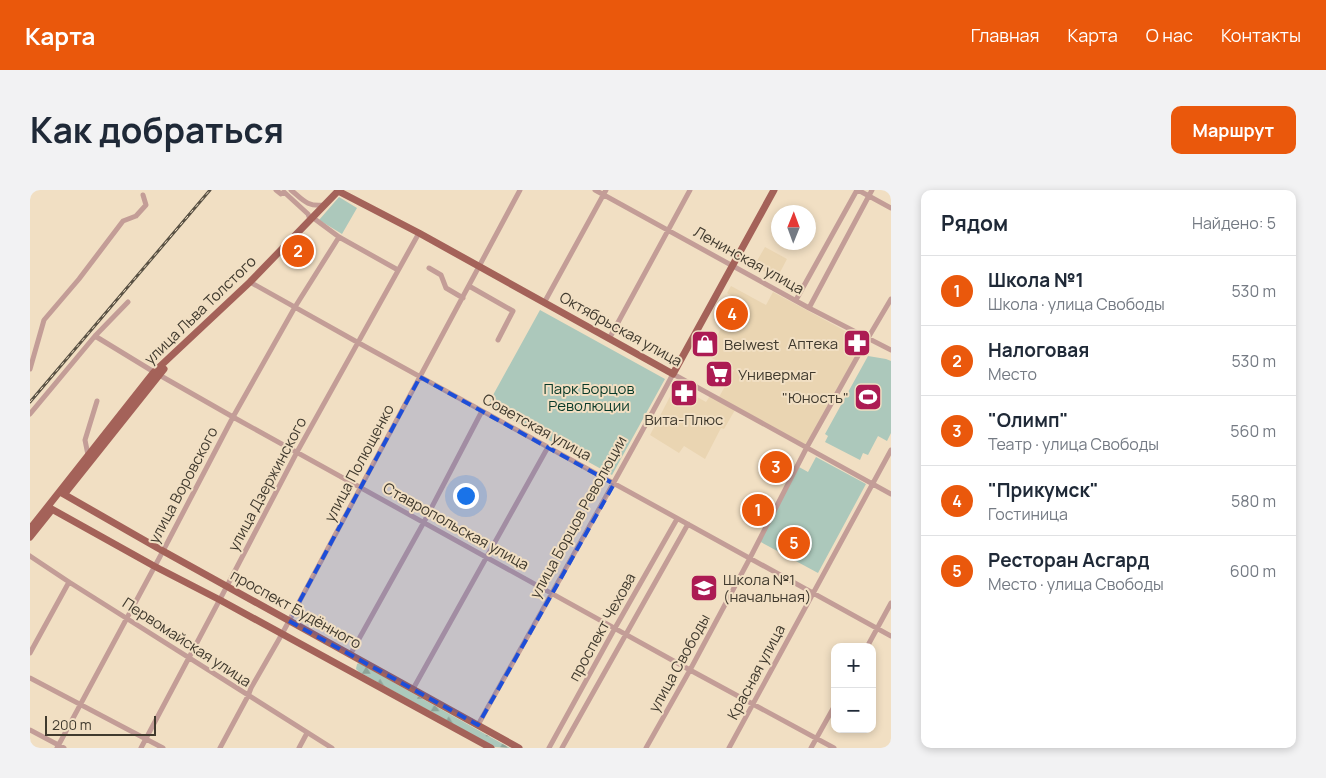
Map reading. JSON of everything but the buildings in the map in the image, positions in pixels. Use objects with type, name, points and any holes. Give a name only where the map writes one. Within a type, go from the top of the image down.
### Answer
[{"type":"main road","name":"улица Борцов Революции","points":[[673,374],[774,190]]},
{"type":"main road","name":"улица Льва Толстого","points":[[62,493],[88,455],[156,373],[251,282],[338,191]]},
{"type":"main road","name":"Октябрьская улица","points":[[338,191],[419,233],[673,374]]},
{"type":"main road","name":"улица Льва Толстого","points":[[30,537],[156,373]]},
{"type":"main road","name":"проспект Будённого","points":[[62,493],[162,551],[519,748]]},
{"type":"main road","name":"улица Льва Толстого","points":[[32,524],[51,508]]},
{"type":"main road","name":"проспект Будённого","points":[[51,508],[154,566],[491,748]]},
{"type":"main road","points":[[348,671],[353,656]]},
{"type":"street","points":[[276,190],[281,194],[284,192],[311,218],[339,237],[398,270]]},
{"type":"street","points":[[291,190],[308,204],[314,206],[324,205]]},
{"type":"street","name":"улица Полющенко","points":[[220,748],[248,696],[250,688],[282,634],[520,190]]},
{"type":"street","name":"Ленинская улица","points":[[595,190],[605,192],[732,266],[891,350]]},
{"type":"street","points":[[609,339],[690,190]]},
{"type":"street","points":[[796,300],[858,190],[891,208]]},
{"type":"street","points":[[809,308],[872,190]]},
{"type":"street","points":[[544,303],[605,192]]},
{"type":"street","points":[[30,369],[44,320],[79,280],[123,221],[140,213],[146,205],[143,195]]},
{"type":"street","name":"улица Дзержинского","points":[[141,748],[297,452],[419,233]]},
{"type":"street","name":"улица Воровского","points":[[57,746],[233,417],[295,307],[339,237]]},
{"type":"street","points":[[429,268],[441,275],[446,288],[463,298]]},
{"type":"street","name":"Советская улица","points":[[251,282],[548,448],[891,636]]},
{"type":"street","points":[[469,286],[514,311],[498,340]]},
{"type":"street","name":"улица Свободы","points":[[646,748],[750,558],[807,447],[891,299]]},
{"type":"street","points":[[30,414],[95,336],[128,302]]},
{"type":"street","name":"Ставропольская улица","points":[[95,336],[233,417],[834,748]]},
{"type":"street","name":"Октябрьская улица","points":[[673,374],[891,494]]},
{"type":"street","name":"улица Борцов Революции","points":[[478,725],[551,592],[614,484],[673,374]]},
{"type":"street","points":[[88,455],[85,440],[98,401]]},
{"type":"street","points":[[353,656],[482,411]]},
{"type":"street","points":[[413,689],[548,448]]},
{"type":"street","name":"Красная улица","points":[[729,748],[891,450]]},
{"type":"street","name":"проспект Чехова","points":[[549,748],[677,519]]},
{"type":"street","name":"проспект Чехова","points":[[562,748],[688,524]]},
{"type":"street","name":"Первомайская улица","points":[[30,556],[332,748]]},
{"type":"street","points":[[30,653],[69,582]]},
{"type":"street","points":[[869,643],[891,603]]},
{"type":"street","points":[[30,678],[163,748]]},
{"type":"street","points":[[811,748],[831,712]]},
{"type":"street","points":[[30,730],[57,746],[64,748]]},
{"type":"street","points":[[299,748],[307,732]]},
{"type":"highlighted area","points":[[420,377],[614,484],[478,725],[289,621]]},
{"type":"shaded area","points":[[765,247],[787,259],[777,278],[754,266]]},
{"type":"shaded area","points":[[731,286],[766,305],[773,292],[864,341],[806,445],[719,397],[734,370],[706,355],[722,327],[730,330],[744,303],[727,293]]},
{"type":"shaded area","points":[[676,385],[706,402],[710,396],[735,410],[724,429],[721,428],[705,459],[684,446],[679,453],[650,435]]},
{"type":"green space","points":[[339,197],[357,208],[342,234],[319,220]]},
{"type":"green space","name":"Парк Борцов Революции","points":[[540,310],[665,379],[612,475],[487,406]]},
{"type":"green space","name":"\"Юность\"","points":[[868,356],[891,361],[891,433],[887,441],[878,436],[868,455],[863,453],[860,460],[825,442],[828,436],[825,434]]},
{"type":"green space","points":[[816,457],[866,484],[818,573],[759,541],[799,467],[808,472]]},
{"type":"green space","points":[[359,663],[510,748],[495,747],[359,672],[356,669]]},
{"type":"railway","points":[[30,402],[210,190]]},
{"type":"place","name":"Налоговая","points":[[298,251]]},
{"type":"place","name":"\"Прикумск\"","points":[[732,314]]},
{"type":"place","name":"Аптека","points":[[857,343]]},
{"type":"place","name":"Belwest","points":[[705,344]]},
{"type":"place","name":"Универмаг","points":[[719,374]]},
{"type":"place","name":"Вита-Плюс","points":[[684,393]]},
{"type":"place","name":"\"Юность\"","points":[[868,397]]},
{"type":"place","name":"\"Олимп\"","points":[[776,467]]},
{"type":"place","name":"Школа №1","points":[[758,510]]},
{"type":"place","name":"Ресторан Асгард","points":[[794,543]]},
{"type":"place","name":"Школа №1 (начальная)","points":[[704,588]]}]
